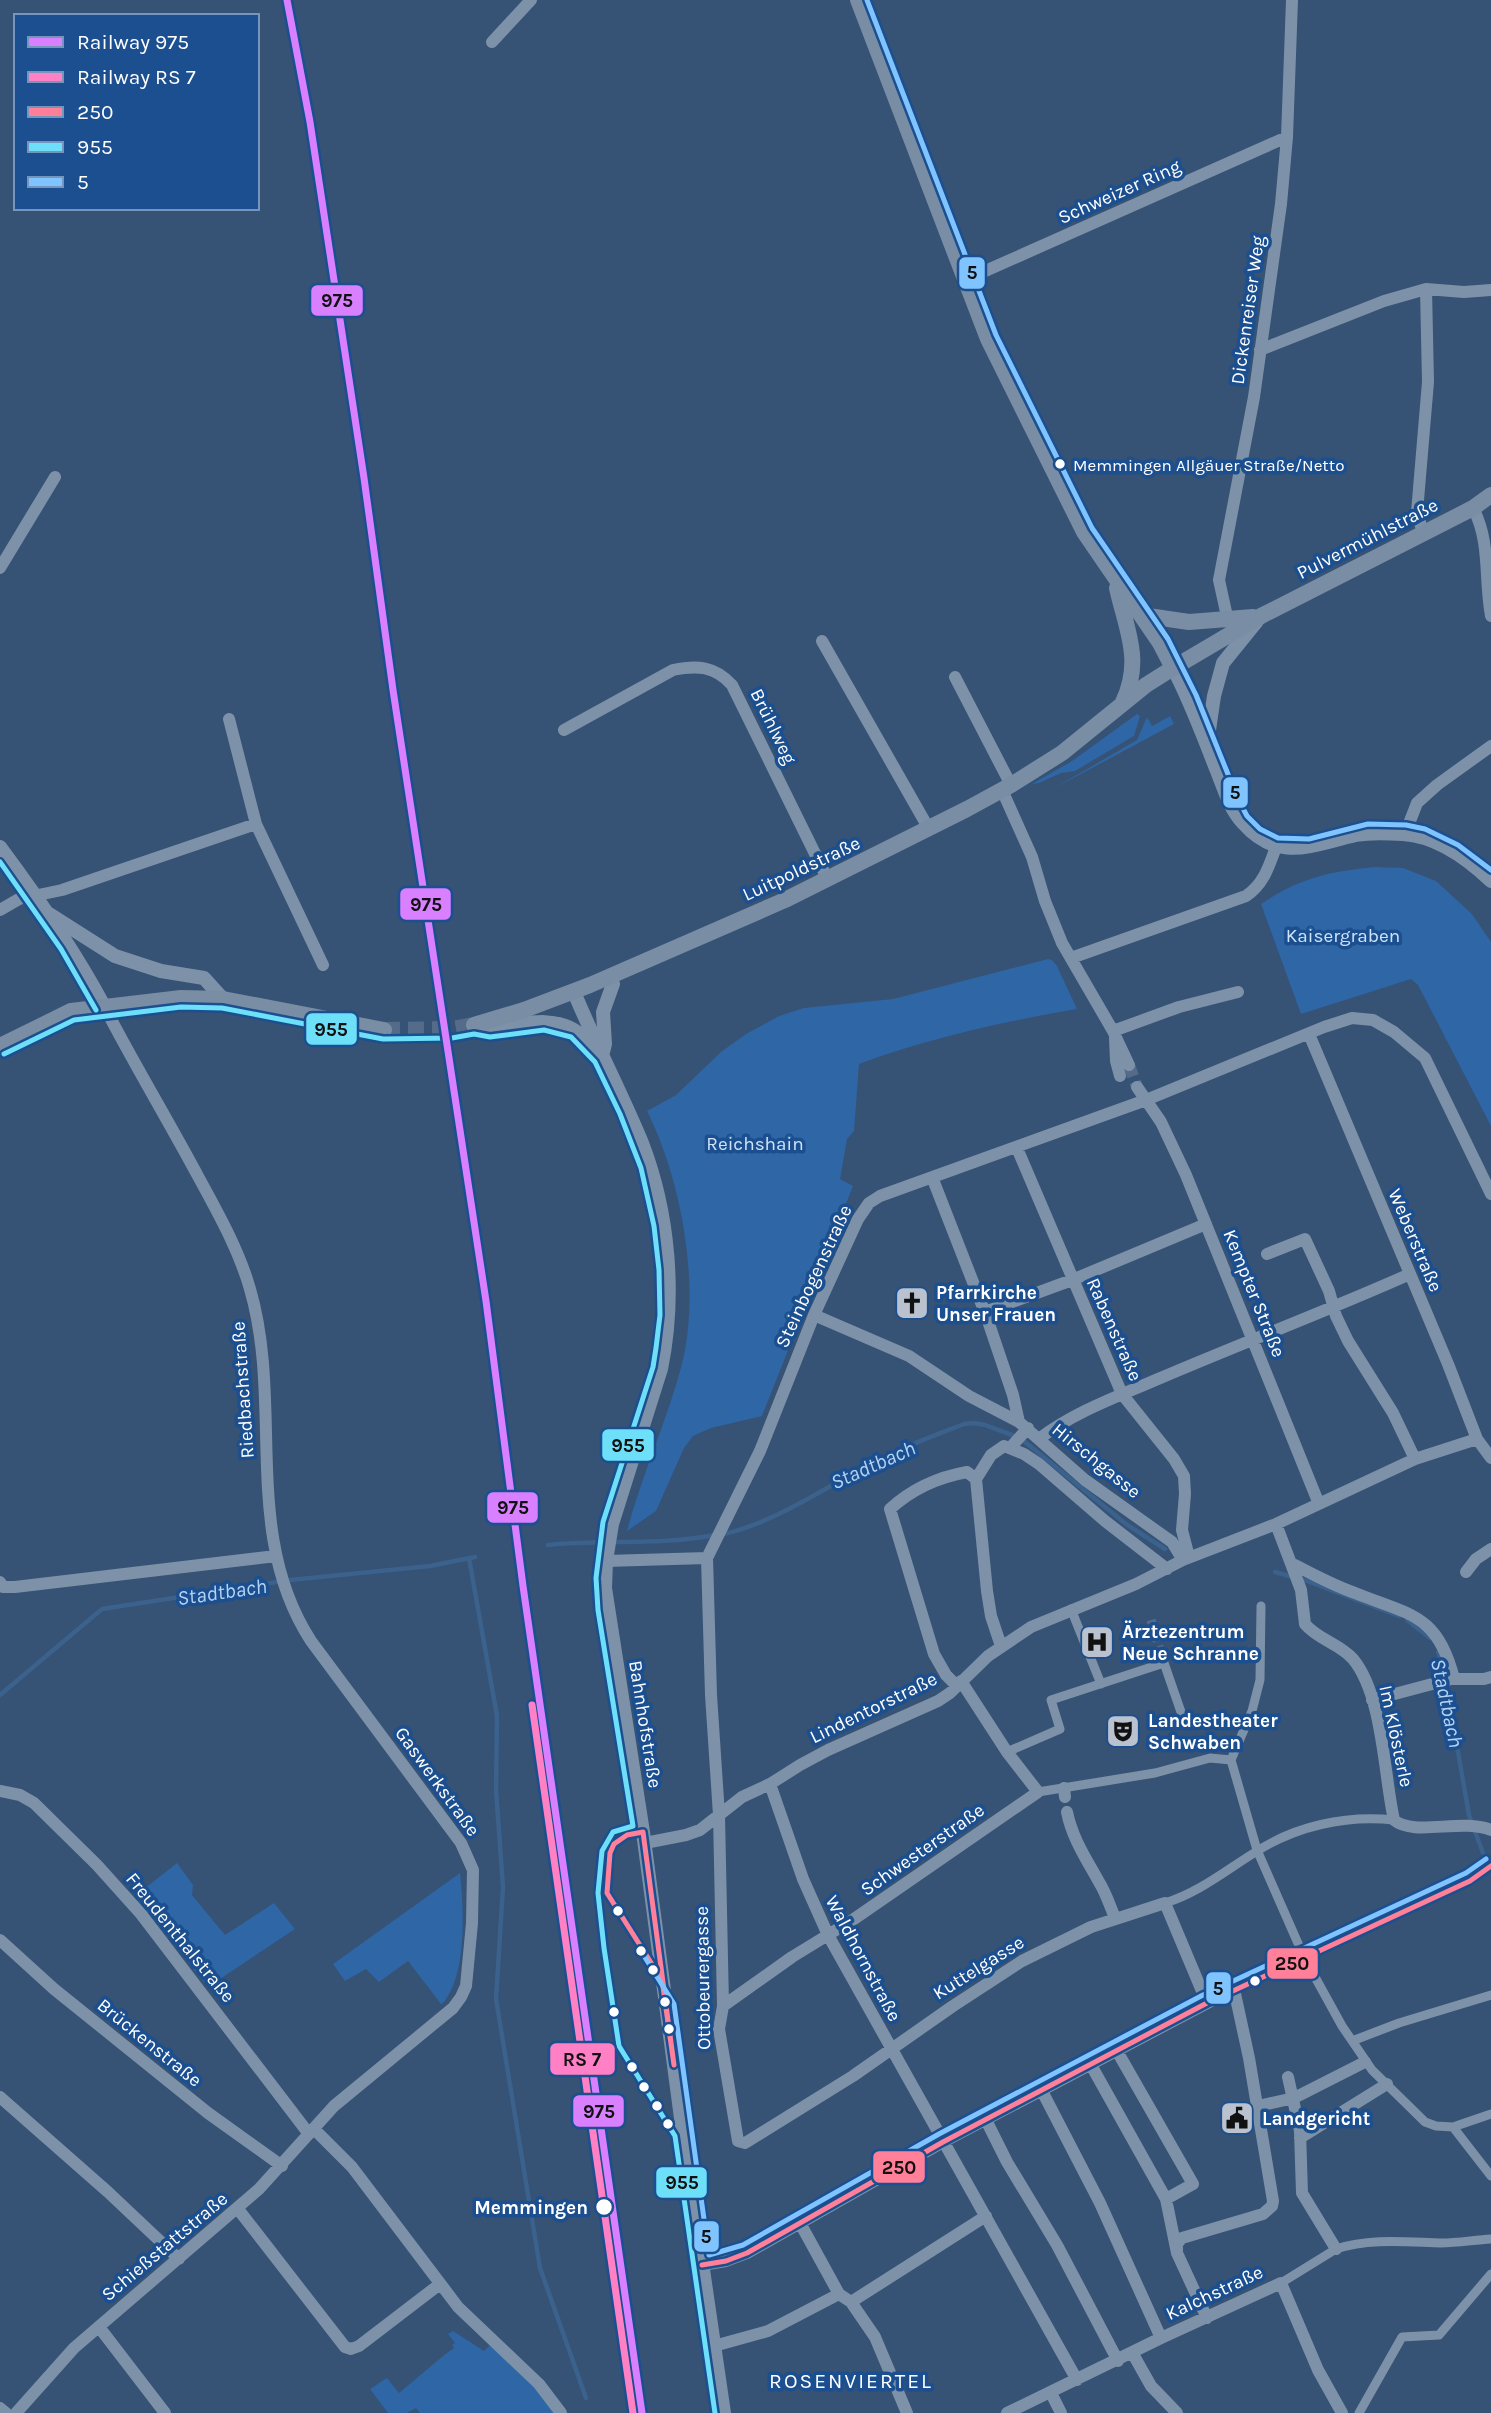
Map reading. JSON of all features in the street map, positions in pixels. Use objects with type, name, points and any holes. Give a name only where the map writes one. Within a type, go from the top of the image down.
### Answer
[{"type":"main road","points":[[858,0],[988,339],[1084,533],[1141,615],[1173,668]]},
{"type":"main road","name":"Pulvermühlstraße","points":[[1173,668],[1261,616],[1473,508],[1491,495]]},
{"type":"main road","points":[[1116,582],[1130,639],[1133,664],[1131,686],[1122,704]]},
{"type":"main road","points":[[1141,615],[1189,622],[1228,621],[1261,616]]},
{"type":"main road","name":"Luitpoldstraße","points":[[474,1025],[574,992],[828,880],[929,829],[1006,788],[1075,743],[1122,704],[1173,668]]},
{"type":"main road","points":[[613,984],[631,966]]},
{"type":"main road","points":[[0,1046],[71,1011],[181,998],[223,999],[384,1030]]},
{"type":"street","points":[[492,42],[531,0]]},
{"type":"street","name":"Dickenreiser Weg","points":[[1228,621],[1219,580],[1254,397],[1281,204],[1287,137],[1292,0]]},
{"type":"street","name":"Schweizer Ring","points":[[965,280],[1287,137]]},
{"type":"street","points":[[1260,350],[1384,301],[1426,289],[1464,292],[1491,290]]},
{"type":"street","points":[[1423,533],[1417,512],[1428,382],[1426,289]]},
{"type":"street","points":[[0,568],[55,477]]},
{"type":"street","points":[[1473,508],[1486,543],[1486,581],[1491,616]]},
{"type":"street","points":[[1207,746],[1216,686],[1223,663],[1261,616]]},
{"type":"street","points":[[822,641],[929,829]]},
{"type":"street","name":"Brühlweg","points":[[564,730],[673,670],[690,666],[710,668],[724,676],[732,685],[828,880]]},
{"type":"street","points":[[1173,668],[1188,698],[1230,803],[1240,821],[1255,836],[1276,847],[1310,848],[1369,833],[1405,834],[1423,838],[1453,852],[1491,881]]},
{"type":"street","name":"Kempter Straße","points":[[955,677],[1006,788],[1062,943],[1114,1033],[1129,1065]]},
{"type":"street","points":[[229,719],[256,824],[323,965]]},
{"type":"street","points":[[1405,834],[1417,803],[1491,746]]},
{"type":"street","points":[[0,910],[19,899],[62,890],[256,824]]},
{"type":"street","points":[[0,847],[36,894],[85,970],[104,1006]]},
{"type":"street","points":[[1071,958],[1246,896],[1257,888],[1276,847]]},
{"type":"street","points":[[49,914],[115,956],[160,971],[204,978],[223,999]]},
{"type":"street","name":"Bahnhofstraße","points":[[602,1057],[605,1044],[603,1012],[613,984]]},
{"type":"street","name":"Bahnhofstraße","points":[[574,992],[628,1111],[655,1184],[666,1250],[668,1330],[661,1369],[611,1531],[605,1577],[607,1609],[645,1843],[724,2413]]},
{"type":"street","points":[[1114,1033],[1178,1007],[1238,992]]},
{"type":"street","name":"Riedbachstraße","points":[[104,1006],[212,1201],[250,1287],[261,1347],[268,1501],[280,1572]]},
{"type":"street","name":"Steinbogenstraße","points":[[707,1558],[760,1451],[814,1315],[864,1209],[880,1196],[1146,1100],[1343,1021],[1362,1018],[1382,1024],[1425,1058],[1491,1194]]},
{"type":"street","points":[[474,1025],[490,1028],[544,1021],[561,1024],[576,1030],[602,1057]]},
{"type":"street","name":"Kempter Straße","points":[[1114,1033],[1116,1061],[1122,1080],[1146,1100]]},
{"type":"street","name":"Weberstraße","points":[[1309,1034],[1477,1439],[1491,1458]]},
{"type":"street","name":"Kempter Straße","points":[[1137,1087],[1161,1122],[1206,1224],[1319,1504]]},
{"type":"street","name":"Rabenstraße","points":[[1017,1148],[1122,1394],[1174,1459],[1184,1476],[1182,1530],[1186,1559]]},
{"type":"street","points":[[932,1177],[985,1312],[1013,1395],[1019,1435]]},
{"type":"street","points":[[985,1312],[1072,1280],[1206,1224]]},
{"type":"street","points":[[1267,1254],[1305,1240],[1348,1341],[1393,1413],[1415,1459]]},
{"type":"street","points":[[1039,1438],[1122,1394],[1252,1338],[1334,1308],[1410,1274]]},
{"type":"street","points":[[814,1315],[909,1356],[1019,1435]]},
{"type":"street","points":[[1001,1646],[991,1616],[987,1591],[976,1479],[991,1455],[1019,1435]]},
{"type":"street","name":"Hirschgasse","points":[[1019,1435],[1039,1438],[1085,1480],[1172,1542],[1186,1559]]},
{"type":"street","name":"Hirschgasse","points":[[1019,1435],[1040,1464],[1105,1521],[1167,1569]]},
{"type":"street","name":"Lindentorstraße","points":[[645,1843],[700,1830],[742,1797],[770,1784],[828,1749],[938,1701],[1001,1646],[1031,1627],[1186,1559],[1276,1524],[1415,1459],[1477,1439]]},
{"type":"street","points":[[976,1479],[967,1472],[950,1475],[909,1494],[890,1509],[934,1654],[946,1675],[977,1702],[1007,1752],[1038,1792],[1064,1792],[1155,1773],[1210,1758],[1231,1760]]},
{"type":"street","name":"Im Klösterle","points":[[1276,1524],[1294,1573],[1305,1624],[1352,1658],[1364,1678],[1372,1700],[1394,1820]]},
{"type":"street","points":[[1466,1572],[1476,1559],[1491,1549]]},
{"type":"street","points":[[607,1555],[707,1558],[710,1672],[719,1815]]},
{"type":"street","points":[[0,1582],[3,1587],[15,1587],[276,1556]]},
{"type":"street","name":"Gaswerkstraße","points":[[280,1572],[297,1619],[311,1641],[456,1835],[471,1861],[473,1870],[467,1976],[461,1997],[437,2022],[334,2106]]},
{"type":"street","points":[[1294,1573],[1407,1612],[1426,1623],[1446,1651],[1448,1680]]},
{"type":"street","points":[[1261,1606],[1260,1680],[1252,1711],[1231,1760],[1257,1850],[1304,1957],[1334,2013],[1366,2062],[1425,2122],[1453,2127],[1491,2114]]},
{"type":"street","points":[[1071,1609],[1101,1684]]},
{"type":"street","points":[[1007,1752],[1060,1728],[1051,1700],[1163,1660],[1181,1712]]},
{"type":"street","points":[[1372,1700],[1448,1680],[1491,1677]]},
{"type":"street","name":"Waldhornstraße","points":[[770,1784],[803,1879],[828,1935],[943,2142],[972,2180],[986,2216],[1077,2380]]},
{"type":"street","name":"Freudenthalstraße","points":[[0,1791],[20,1795],[34,1803],[112,1880],[312,2131],[352,2167],[440,2284],[474,2323],[540,2384],[561,2413]]},
{"type":"street","name":"Schwesterstraße","points":[[723,2006],[1038,1792]]},
{"type":"street","points":[[1068,1812],[1072,1829],[1115,1918]]},
{"type":"street","name":"Ottobeurergasse","points":[[719,1815],[723,2006],[719,2029],[732,2098],[736,2138]]},
{"type":"street","name":"Kuttelgasse","points":[[736,2138],[742,2143],[749,2140],[853,2076],[890,2048],[1022,1961],[1073,1934],[1200,1888],[1257,1850],[1282,1837],[1313,1826],[1359,1818],[1394,1820]]},
{"type":"street","points":[[1394,1820],[1402,1825],[1418,1827],[1472,1824],[1491,1830]]},
{"type":"street","points":[[702,2265],[726,2262],[747,2253],[943,2142],[1207,2003],[1470,1881],[1491,1866]]},
{"type":"street","points":[[1164,1903],[1207,2003]]},
{"type":"street","name":"Brückenstraße","points":[[0,1940],[47,1983],[176,2087],[282,2166]]},
{"type":"street","points":[[1177,2253],[1177,2244],[1182,2238],[1263,2214],[1272,2206],[1258,2106],[1234,1989]]},
{"type":"street","points":[[1352,2041],[1399,2023],[1491,1995]]},
{"type":"street","points":[[1117,2052],[1193,2184],[1166,2199]]},
{"type":"street","points":[[1258,2106],[1294,2098],[1366,2062]]},
{"type":"street","points":[[1091,2065],[1166,2199],[1177,2253],[1208,2318]]},
{"type":"street","points":[[1288,2077],[1300,2138],[1302,2195],[1336,2249]]},
{"type":"street","points":[[1300,2138],[1387,2084]]},
{"type":"street","points":[[1042,2091],[1100,2203],[1161,2338]]},
{"type":"street","points":[[0,2097],[179,2259]]},
{"type":"street","name":"Schießstattstraße","points":[[16,2413],[56,2366],[238,2209],[282,2166],[334,2106]]},
{"type":"street","points":[[986,2120],[1007,2162],[1057,2245],[1115,2357]]},
{"type":"street","points":[[1453,2127],[1491,2176]]},
{"type":"street","points":[[238,2209],[345,2347],[351,2349],[359,2346],[440,2284]]},
{"type":"street","points":[[851,2302],[986,2216]]},
{"type":"street","points":[[800,2223],[839,2294],[851,2302],[875,2337],[907,2413]]},
{"type":"street","name":"Kalchstraße","points":[[1007,2413],[1077,2380],[1115,2357],[1133,2354],[1161,2338],[1281,2283],[1336,2249],[1364,2243],[1445,2243],[1491,2239]]},
{"type":"street","points":[[1359,2413],[1402,2337],[1439,2335],[1491,2274]]},
{"type":"street","points":[[1281,2283],[1318,2370],[1342,2413]]},
{"type":"street","points":[[714,2346],[768,2331],[839,2294]]},
{"type":"street","points":[[99,2327],[164,2413]]},
{"type":"street","points":[[1133,2354],[1150,2386],[1177,2413]]},
{"type":"street","points":[[1051,2393],[1060,2413]]},
{"type":"street","points":[[0,2408],[6,2413]]},
{"type":"green space","points":[[1137,714],[1140,716],[1134,736],[1075,771],[1061,773],[1032,784],[1072,761]]},
{"type":"green space","points":[[1170,716],[1174,724],[1051,790],[1137,740],[1147,717],[1152,726]]},
{"type":"green space","name":"Kaisergraben","points":[[1376,867],[1403,868],[1436,881],[1472,914],[1491,942],[1491,1126],[1418,985],[1411,979],[1301,1014],[1261,904],[1316,877]]},
{"type":"green space","name":"Reichshain","points":[[1048,959],[1057,966],[1077,1009],[967,1032],[912,1046],[859,1064],[854,1131],[847,1139],[840,1179],[853,1186],[762,1416],[711,1428],[693,1436],[684,1448],[656,1511],[627,1531],[682,1364],[689,1302],[689,1269],[678,1202],[670,1169],[647,1111],[676,1095],[721,1052],[746,1034],[779,1016],[804,1008],[893,999]]},
{"type":"green space","points":[[177,1863],[193,1885],[192,1895],[225,1935],[274,1903],[295,1929],[208,1987],[135,1896]]},
{"type":"green space","points":[[460,1873],[463,1922],[460,1958],[457,1975],[444,2002],[441,2004],[408,1961],[379,1982],[366,1969],[345,1981],[333,1964]]},
{"type":"green space","points":[[453,2331],[484,2351],[494,2341],[561,2413],[420,2413],[416,2408],[407,2413],[388,2413],[370,2389],[387,2378],[399,2393],[454,2348],[452,2345],[455,2343],[448,2334]]},
{"type":"waterway","name":"Stadtbach","points":[[723,1534],[779,1514],[905,1447],[964,1424],[974,1423],[1020,1438],[1126,1524],[1165,1549]]},
{"type":"waterway","name":"Stadtbach","points":[[548,1545],[673,1540],[714,1535]]},
{"type":"waterway","name":"Stadtbach","points":[[0,1695],[102,1609],[290,1580],[430,1566],[475,1557]]},
{"type":"waterway","points":[[469,1558],[497,1716],[496,1790],[503,1887],[496,1999],[540,2268],[586,2398]]},
{"type":"waterway","name":"Stadtbach","points":[[1275,1572],[1307,1581],[1399,1616]]},
{"type":"waterway","name":"Stadtbach","points":[[1407,1620],[1430,1638]]},
{"type":"waterway","name":"Stadtbach","points":[[1438,1652],[1443,1666],[1469,1815],[1483,1853]]},
{"type":"tunnel","points":[[384,1030],[452,1029],[474,1025]]},
{"type":"tunnel","points":[[1129,1065],[1137,1087]]},
{"type":"tunnel","points":[[1151,1620],[1162,1657]]},
{"type":"rail line","name":"975","points":[[287,0],[310,122],[486,1301],[523,1586],[642,2413]]},
{"type":"transit line","name":"5","points":[[867,0],[996,335],[1092,528],[1168,639],[1196,695],[1247,816],[1260,829],[1278,838],[1309,839],[1368,824],[1406,825],[1425,829],[1458,845],[1491,870]]},
{"type":"transit line","name":"955","points":[[0,862],[61,949],[96,1010]]},
{"type":"transit line","name":"955","points":[[4,1054],[74,1020],[181,1007],[222,1008],[383,1039],[452,1038],[474,1034],[490,1037],[544,1030],[571,1037],[595,1062],[620,1114],[641,1168],[654,1226],[660,1315],[653,1367],[603,1522],[596,1578],[598,1610],[633,1826],[613,1832],[602,1851],[598,1893],[619,2046],[675,2136],[715,2413]]},
{"type":"transit line","points":[[532,1705],[633,2413]]},
{"type":"transit line","name":"250","points":[[643,1832],[674,2065],[662,1980],[607,1893],[610,1853],[614,1844],[627,1835],[643,1832]]},
{"type":"transit line","name":"5","points":[[641,1951],[674,2004],[709,2255],[743,2245],[939,2134],[1203,1995],[1466,1873],[1486,1859]]},
{"type":"transit line","name":"250","points":[[702,2265],[726,2261],[747,2253],[943,2142],[1207,2003],[1470,1881],[1491,1866]]},
{"type":"place","name":"Memmingen Allgäuer Straße/Netto","points":[[1060,464]]},
{"type":"place","name":"Pfarrkirche Unser Frauen","points":[[912,1303]]},
{"type":"place","name":"Ärztezentrum Neue Schranne","points":[[1097,1642]]},
{"type":"place","name":"Landestheater Schwaben","points":[[1123,1731]]},
{"type":"place","name":"Landgericht","points":[[1237,2118]]},
{"type":"place","name":"Memmingen","points":[[604,2207]]},
{"type":"district","name":"ROSENVIERTEL","points":[[851,2381]]}]
